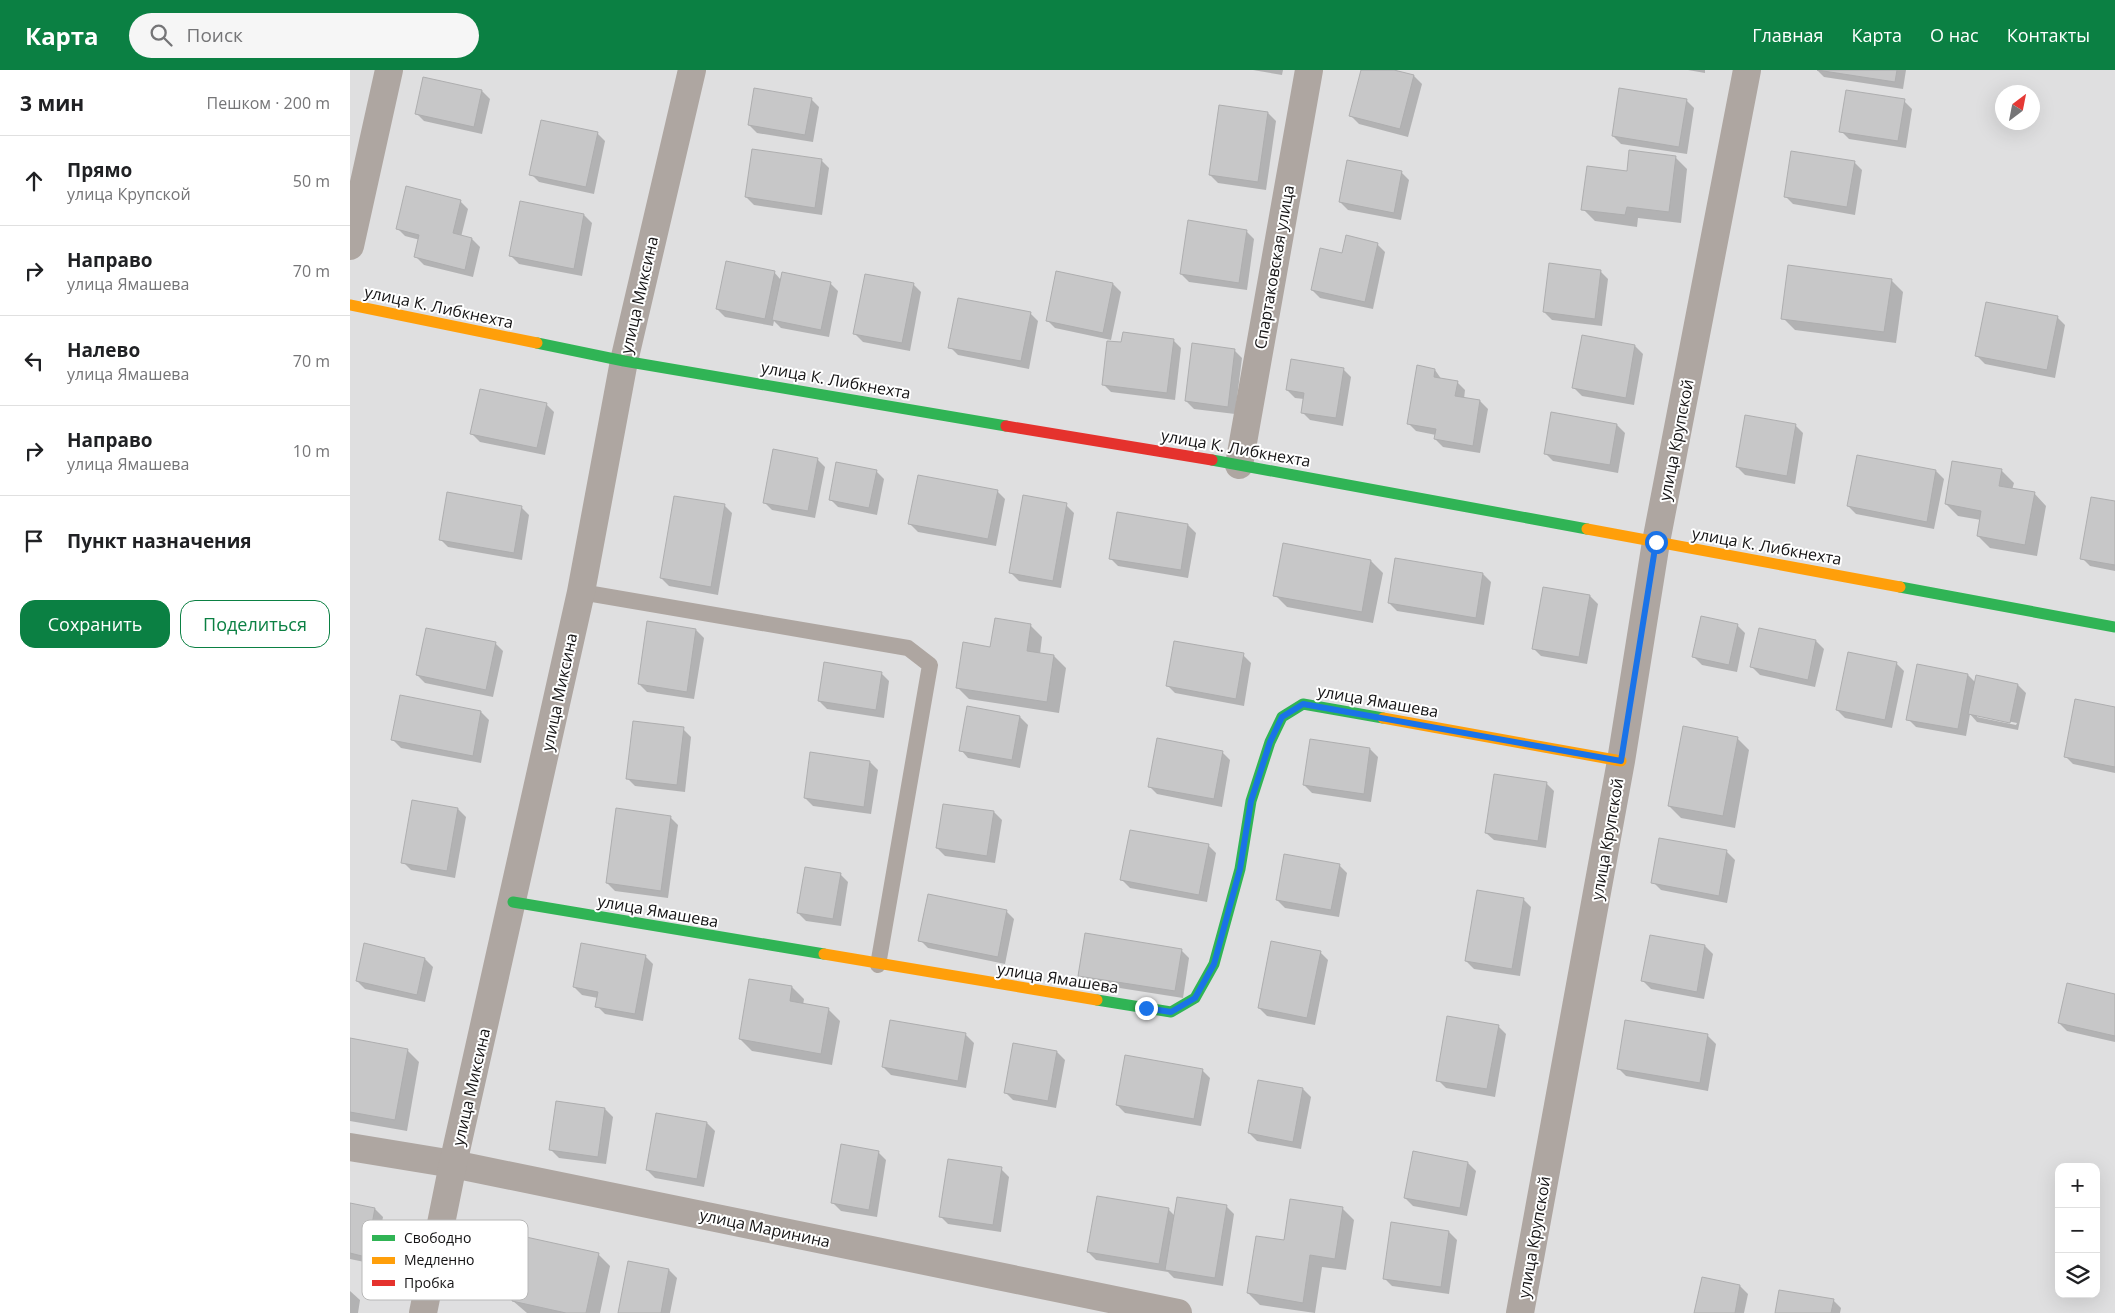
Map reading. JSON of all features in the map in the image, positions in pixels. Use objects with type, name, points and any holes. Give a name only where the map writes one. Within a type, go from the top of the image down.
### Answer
[{"type":"street","points":[[350,246],[389,70]]},
{"type":"street","name":"улица Миксина","points":[[442,1220],[581,592],[624,361],[692,70]]},
{"type":"street","name":"Спартаковская улица","points":[[1239,465],[1309,70]]},
{"type":"street","name":"улица Крупской","points":[[1520,1313],[1621,761],[1656,542],[1747,70]]},
{"type":"street","name":"улица К. Либкнехта","points":[[350,305],[624,361],[1239,465],[2115,627]]},
{"type":"street","name":"улица Ямашева","points":[[513,902],[878,965],[1171,1012],[1195,998],[1214,964],[1240,869],[1251,801],[1270,742],[1282,717],[1303,704],[1621,761]]},
{"type":"street","name":"улица Маринина","points":[[350,1148],[453,1164],[1178,1313]]},
{"type":"street","name":"улица Миксина","points":[[423,1313],[426,1300]]},
{"type":"lane","points":[[581,592],[908,648],[930,665],[878,965]]},
{"type":"building","points":[[1361,70],[1394,70],[1414,75],[1400,129],[1349,116]]},
{"type":"building","points":[[1817,70],[1897,70],[1895,82]]},
{"type":"building","points":[[423,77],[482,90],[474,127],[415,114]]},
{"type":"building","points":[[754,88],[812,98],[805,135],[748,125]]},
{"type":"building","points":[[1619,88],[1687,99],[1679,147],[1612,136]]},
{"type":"building","points":[[1846,90],[1905,99],[1898,141],[1839,132]]},
{"type":"building","points":[[1219,105],[1268,112],[1258,182],[1209,175]]},
{"type":"building","points":[[541,120],[598,132],[586,187],[529,175]]},
{"type":"building","points":[[752,149],[822,159],[815,208],[745,197]]},
{"type":"building","points":[[1629,150],[1676,156],[1669,212],[1627,207],[1625,215],[1581,210],[1587,166],[1627,171]]},
{"type":"building","points":[[1791,151],[1855,161],[1847,207],[1784,197]]},
{"type":"building","points":[[1347,160],[1402,171],[1394,213],[1339,202]]},
{"type":"building","points":[[406,186],[461,200],[453,233],[472,238],[465,270],[414,257],[419,235],[396,229]]},
{"type":"building","points":[[520,201],[584,214],[574,269],[509,256]]},
{"type":"building","points":[[1188,220],[1247,230],[1239,283],[1180,274]]},
{"type":"building","points":[[1346,235],[1378,243],[1365,302],[1311,290],[1320,248],[1342,253]]},
{"type":"building","points":[[726,261],[775,271],[765,319],[716,309]]},
{"type":"building","points":[[1549,263],[1601,270],[1595,319],[1543,312]]},
{"type":"building","points":[[1788,265],[1892,279],[1884,332],[1781,319]]},
{"type":"building","points":[[1056,271],[1113,283],[1103,333],[1046,321]]},
{"type":"building","points":[[782,272],[831,282],[821,330],[772,320]]},
{"type":"building","points":[[865,274],[914,283],[902,343],[853,334]]},
{"type":"building","points":[[958,298],[1031,312],[1021,361],[948,348]]},
{"type":"building","points":[[1986,302],[2058,316],[2047,370],[1975,356]]},
{"type":"building","points":[[1123,332],[1174,339],[1167,393],[1102,385],[1107,341],[1121,342]]},
{"type":"building","points":[[1582,335],[1635,345],[1626,398],[1572,388]]},
{"type":"building","points":[[1192,343],[1235,349],[1228,407],[1185,401]]},
{"type":"building","points":[[1291,359],[1344,368],[1336,418],[1301,413],[1304,393],[1286,390]]},
{"type":"building","points":[[1417,365],[1435,369],[1434,377],[1458,381],[1455,396],[1480,400],[1473,446],[1434,439],[1436,429],[1407,424]]},
{"type":"building","points":[[480,389],[547,403],[537,448],[470,434]]},
{"type":"building","points":[[1551,412],[1617,424],[1610,465],[1544,454]]},
{"type":"building","points":[[1745,415],[1796,424],[1787,476],[1736,467]]},
{"type":"building","points":[[773,449],[818,458],[808,511],[763,503]]},
{"type":"building","points":[[1857,455],[1936,470],[1927,522],[1847,506]]},
{"type":"building","points":[[1952,461],[2002,469],[1999,486],[2035,492],[2025,545],[1977,536],[1981,511],[1945,504]]},
{"type":"building","points":[[836,462],[877,470],[869,508],[829,500]]},
{"type":"building","points":[[918,475],[998,490],[988,539],[908,524]]},
{"type":"building","points":[[447,492],[522,506],[514,553],[439,540]]},
{"type":"building","points":[[1023,495],[1067,503],[1053,581],[1009,573]]},
{"type":"building","points":[[674,496],[725,504],[711,587],[660,578]]},
{"type":"building","points":[[2091,497],[2115,501],[2115,565],[2080,559]]},
{"type":"building","points":[[1117,512],[1188,524],[1181,570],[1109,559]]},
{"type":"building","points":[[1283,543],[1371,560],[1362,612],[1273,596]]},
{"type":"building","points":[[1395,558],[1483,573],[1476,618],[1388,603]]},
{"type":"building","points":[[1543,587],[1590,595],[1579,657],[1532,649]]},
{"type":"building","points":[[1701,616],[1738,624],[1729,665],[1692,657]]},
{"type":"building","points":[[995,618],[1031,624],[1027,651],[1054,655],[1047,702],[956,688],[963,642],[990,647]]},
{"type":"building","points":[[647,621],[696,629],[687,692],[638,684]]},
{"type":"building","points":[[426,628],[496,642],[486,690],[416,675]]},
{"type":"building","points":[[1759,628],[1816,640],[1808,680],[1750,667]]},
{"type":"building","points":[[1174,641],[1244,653],[1236,699],[1166,686]]},
{"type":"building","points":[[1848,652],[1897,662],[1885,720],[1836,710]]},
{"type":"building","points":[[824,662],[882,672],[876,710],[818,701]]},
{"type":"building","points":[[1917,664],[1968,674],[1958,729],[1906,720]]},
{"type":"building","points":[[1976,675],[2018,684],[2010,723],[1968,714]]},
{"type":"building","points":[[400,695],[481,711],[473,756],[391,740]]},
{"type":"building","points":[[2075,699],[2115,707],[2115,767],[2064,757]]},
{"type":"building","points":[[967,706],[1020,716],[1012,760],[959,751]]},
{"type":"building","points":[[633,721],[684,727],[677,785],[626,779]]},
{"type":"building","points":[[1683,726],[1738,737],[1723,816],[1668,806]]},
{"type":"building","points":[[1157,738],[1223,751],[1214,799],[1148,787]]},
{"type":"building","points":[[1310,739],[1370,748],[1364,794],[1303,785]]},
{"type":"building","points":[[810,752],[870,761],[864,807],[804,798]]},
{"type":"building","points":[[1494,774],[1547,782],[1538,841],[1485,833]]},
{"type":"building","points":[[412,800],[458,808],[447,871],[401,863]]},
{"type":"building","points":[[943,804],[994,811],[987,856],[936,848]]},
{"type":"building","points":[[616,808],[671,816],[661,891],[606,883]]},
{"type":"building","points":[[1130,830],[1209,844],[1199,895],[1120,880]]},
{"type":"building","points":[[1659,838],[1727,850],[1719,896],[1651,883]]},
{"type":"building","points":[[1284,854],[1340,864],[1331,910],[1276,900]]},
{"type":"building","points":[[805,867],[841,873],[833,919],[797,913]]},
{"type":"building","points":[[1477,890],[1524,898],[1512,969],[1465,961]]},
{"type":"building","points":[[928,894],[1007,910],[998,957],[918,941]]},
{"type":"building","points":[[1085,933],[1182,949],[1175,991],[1078,976]]},
{"type":"building","points":[[1650,935],[1705,945],[1697,992],[1641,981]]},
{"type":"building","points":[[1271,941],[1321,951],[1307,1018],[1258,1008]]},
{"type":"building","points":[[364,943],[425,958],[417,995],[356,981]]},
{"type":"building","points":[[581,943],[646,955],[635,1014],[595,1007],[598,992],[573,987]]},
{"type":"building","points":[[749,979],[792,986],[790,1001],[829,1008],[821,1054],[739,1039]]},
{"type":"building","points":[[2067,983],[2115,994],[2115,1036],[2058,1023]]},
{"type":"building","points":[[1447,1016],[1499,1025],[1487,1089],[1436,1081]]},
{"type":"building","points":[[890,1020],[966,1033],[958,1081],[882,1067]]},
{"type":"building","points":[[1625,1020],[1708,1034],[1700,1083],[1617,1069]]},
{"type":"building","points":[[350,1038],[408,1049],[395,1120],[350,1112]]},
{"type":"building","points":[[1013,1043],[1057,1051],[1048,1101],[1004,1093]]},
{"type":"building","points":[[1125,1055],[1203,1069],[1194,1119],[1116,1105]]},
{"type":"building","points":[[1258,1080],[1303,1088],[1293,1142],[1248,1133]]},
{"type":"building","points":[[556,1101],[605,1108],[598,1157],[549,1150]]},
{"type":"building","points":[[656,1113],[707,1122],[697,1179],[646,1170]]},
{"type":"building","points":[[841,1144],[879,1151],[869,1210],[831,1203]]},
{"type":"building","points":[[1413,1151],[1468,1162],[1460,1208],[1404,1198]]},
{"type":"building","points":[[948,1159],[1002,1167],[993,1225],[939,1217]]},
{"type":"building","points":[[1097,1196],[1169,1208],[1159,1264],[1087,1252]]},
{"type":"building","points":[[1177,1197],[1227,1205],[1215,1278],[1165,1270]]},
{"type":"building","points":[[1290,1199],[1343,1207],[1335,1259],[1310,1255],[1303,1303],[1247,1293],[1256,1236],[1284,1240]]},
{"type":"building","points":[[350,1203],[375,1208],[373,1220],[362,1220],[362,1256],[350,1253]]},
{"type":"building","points":[[1391,1222],[1449,1231],[1441,1287],[1383,1279]]},
{"type":"building","points":[[528,1237],[599,1253],[586,1313],[566,1313],[512,1301],[528,1300]]},
{"type":"building","points":[[628,1261],[669,1269],[661,1313],[618,1313]]},
{"type":"building","points":[[1702,1277],[1740,1285],[1735,1313],[1694,1313]]},
{"type":"building","points":[[1779,1290],[1834,1299],[1831,1313],[1775,1313]]},
{"type":"traffic: fast","points":[[537,343],[624,361],[1006,426]]},
{"type":"traffic: fast","points":[[1212,460],[1587,529]]},
{"type":"traffic: fast","points":[[1900,587],[2115,627]]},
{"type":"traffic: fast","points":[[1097,1000],[1171,1012],[1195,998],[1214,964],[1240,869],[1251,801],[1270,742],[1282,717],[1303,704],[1383,718]]},
{"type":"traffic: fast","points":[[513,902],[824,954]]},
{"type":"traffic: slow","points":[[350,305],[537,343]]},
{"type":"traffic: slow","points":[[1587,529],[1900,587]]},
{"type":"traffic: slow","points":[[1383,718],[1621,761]]},
{"type":"traffic: slow","points":[[824,954],[1097,1000]]},
{"type":"traffic: jam","points":[[1006,426],[1212,460]]},
{"type":"route","points":[[1146,1008],[1171,1012],[1195,998],[1214,964],[1240,869],[1251,801],[1270,742],[1282,717],[1303,704],[1621,761],[1656,542]]}]
